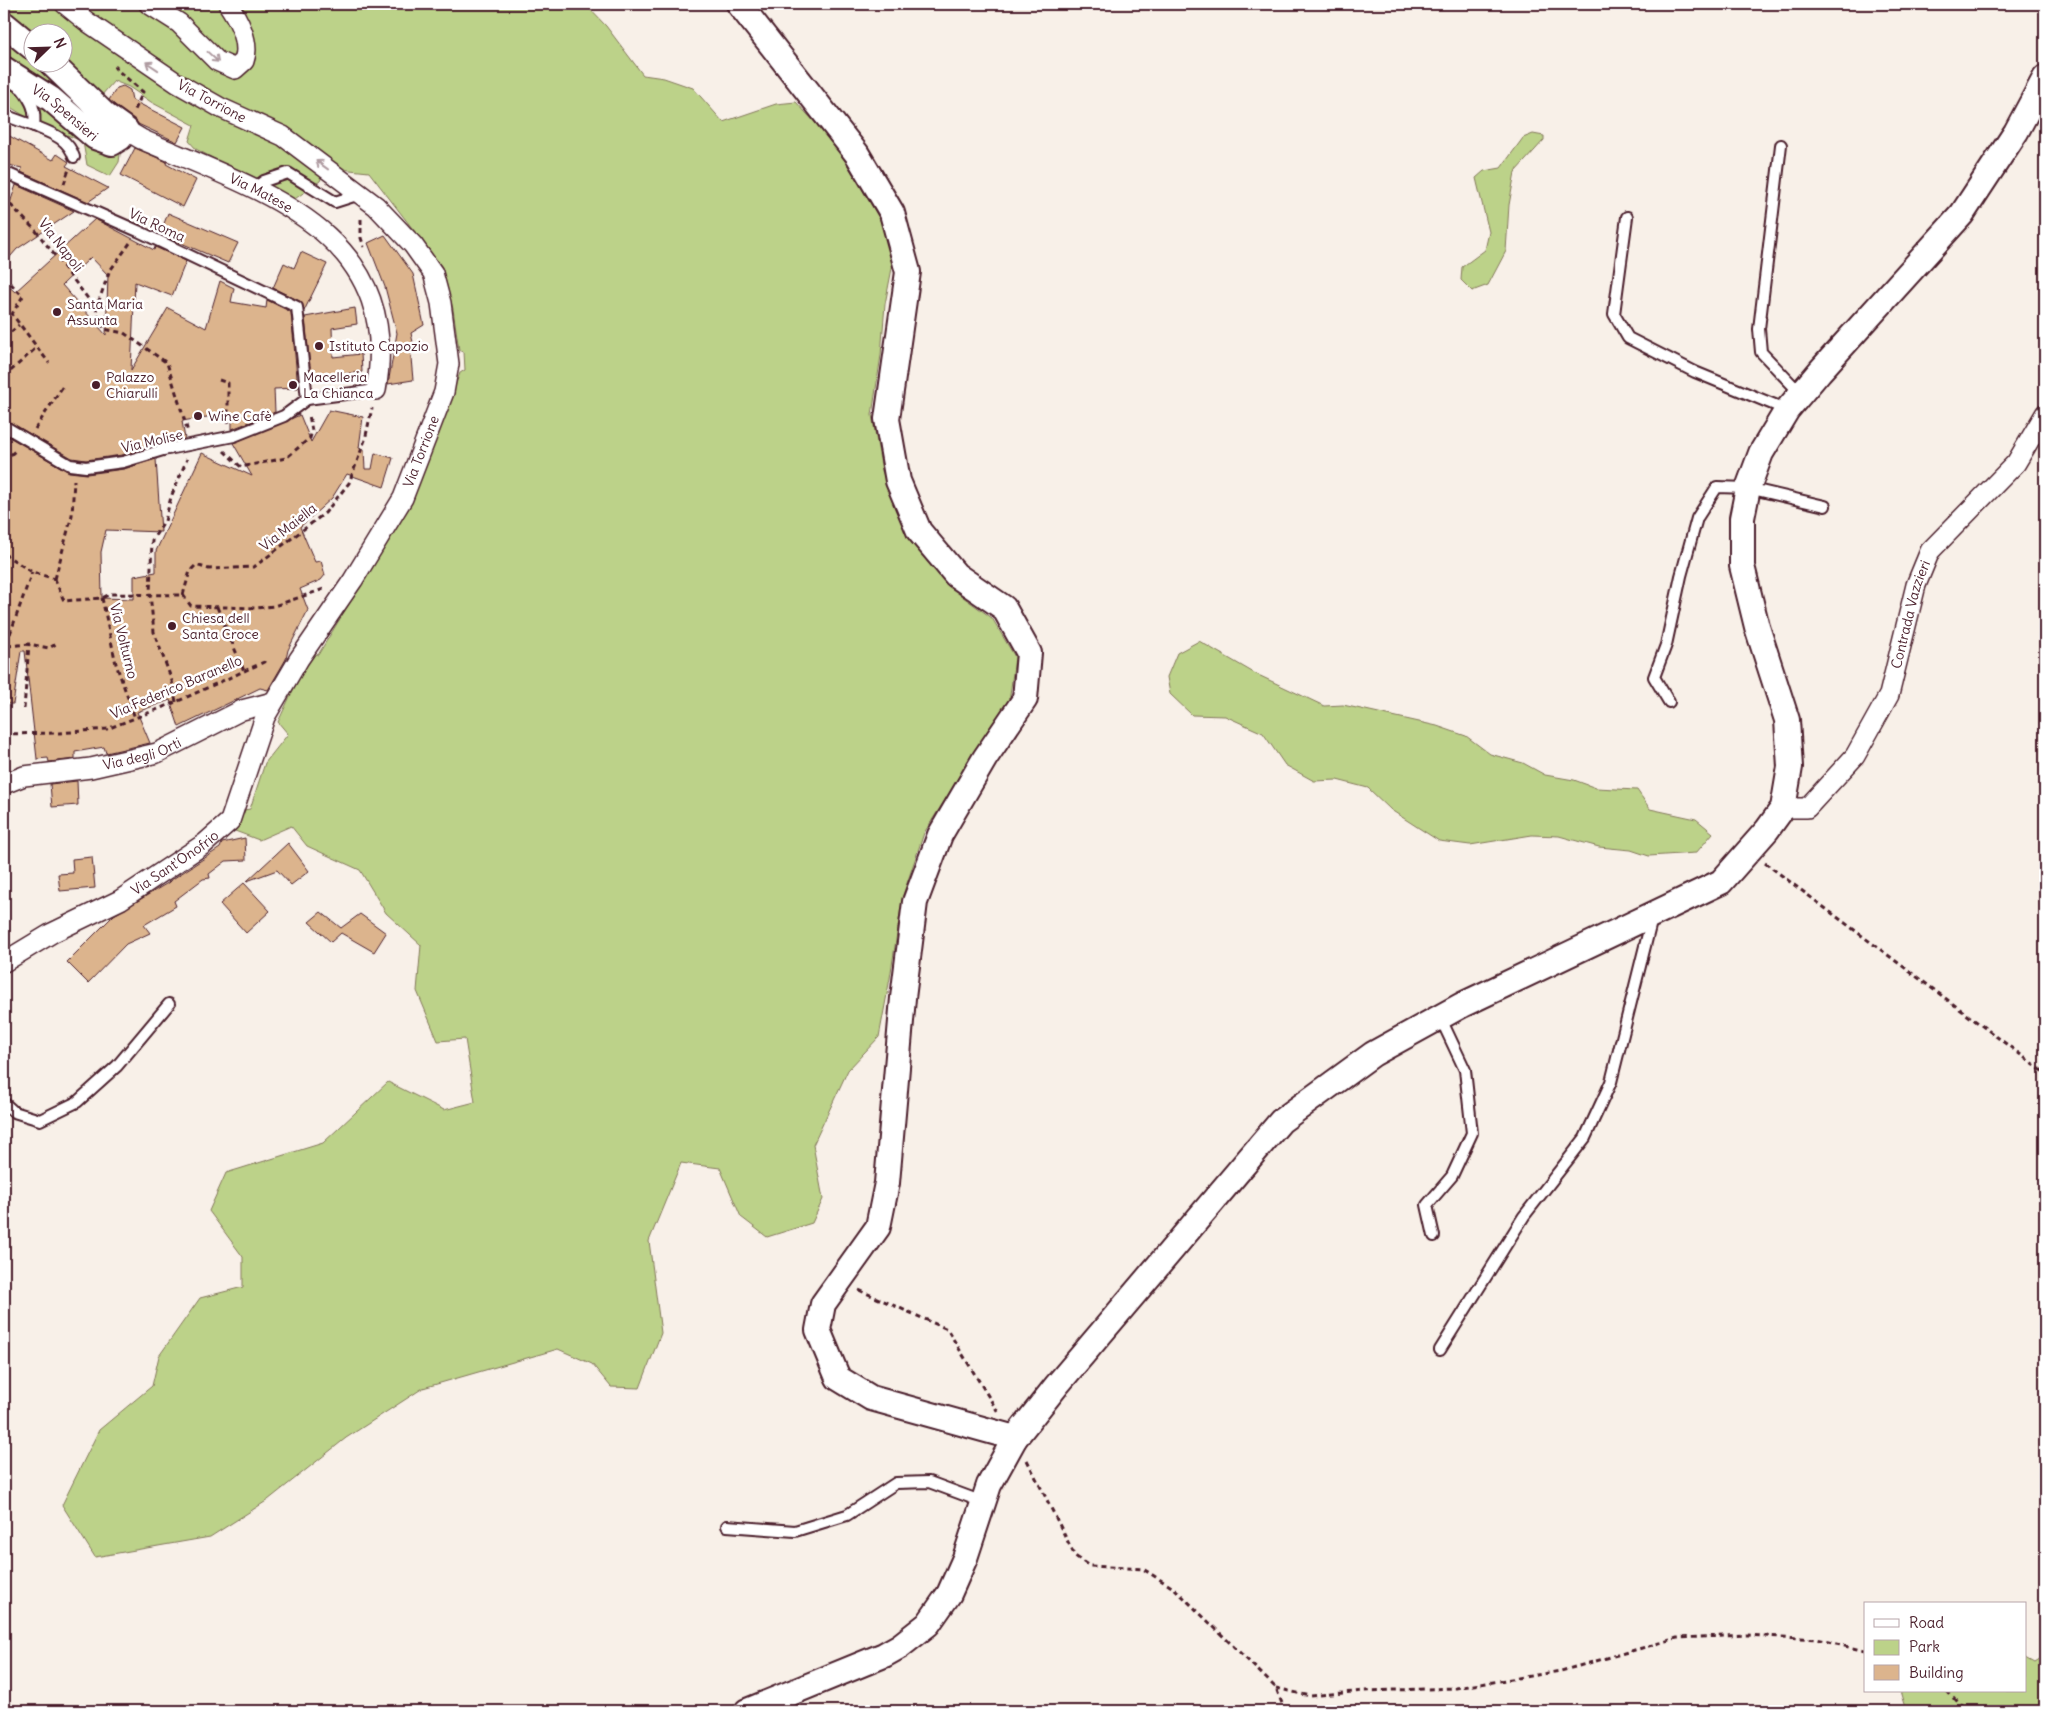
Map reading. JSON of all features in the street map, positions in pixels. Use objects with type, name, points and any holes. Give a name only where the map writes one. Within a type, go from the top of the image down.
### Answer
[{"type":"street","name":"Via Torrione","points":[[65,4],[86,21],[177,84],[221,108],[283,136],[362,193],[402,232],[433,273],[441,303],[450,364],[444,392],[403,498],[353,580],[299,659],[274,702]]},
{"type":"street","points":[[149,4],[180,23],[216,60],[235,69],[242,65],[246,50],[240,26],[228,4]]},
{"type":"street","points":[[739,4],[857,154],[892,213],[908,272],[887,419],[898,481],[919,530],[956,575],[1004,608],[1029,653],[1026,699],[984,758],[940,836],[915,902],[903,998],[887,1183],[878,1227],[840,1282],[822,1304],[818,1330],[838,1378],[871,1398],[1015,1438]]},
{"type":"street","points":[[4,24],[22,39]]},
{"type":"street","name":"Via Spensieri","points":[[7,71],[51,99],[100,140],[108,143],[116,142],[126,130]]},
{"type":"street","name":"Via Matese","points":[[60,72],[105,115],[126,130],[141,139],[254,188],[318,227],[338,245],[354,264],[368,289],[377,317],[380,348],[376,390]]},
{"type":"street","points":[[747,1711],[862,1666],[884,1655],[914,1636],[939,1610],[949,1594],[965,1558],[983,1502],[996,1470],[1015,1438],[1057,1385],[1281,1121],[1373,1054],[1440,1017],[1721,882],[1783,808],[1790,767],[1787,720],[1757,627],[1742,566],[1742,518],[1748,488],[1761,453],[1794,402],[1962,214],[2016,132],[2045,78]]},
{"type":"street","name":"Contrada Vazzieri","points":[[1783,808],[1806,808],[1855,756],[1889,695],[1916,585],[1930,551],[2016,463],[2045,414]]},
{"type":"street","name":"Via degli Orti","points":[[4,784],[24,776],[91,768],[157,753],[242,710],[274,702]]},
{"type":"street","name":"Via Sant'Onofrio","points":[[4,962],[52,933],[120,900],[204,844],[230,821],[265,717],[274,702]]},
{"type":"lane","points":[[7,71],[33,104],[36,114],[34,126]]},
{"type":"lane","points":[[5,114],[55,135],[70,146],[74,157]]},
{"type":"lane","points":[[1782,145],[1759,329],[1761,352],[1794,402]]},
{"type":"lane","name":"Via Roma","points":[[4,172],[138,231],[297,307],[307,399]]},
{"type":"lane","points":[[254,188],[264,181],[288,173],[335,202],[362,193]]},
{"type":"lane","points":[[1627,216],[1614,314],[1628,338],[1695,372],[1794,402]]},
{"type":"lane","points":[[307,399],[376,390]]},
{"type":"lane","name":"Via Molise","points":[[4,426],[70,465],[86,467],[123,462],[164,450],[192,446],[234,436],[284,416],[307,399]]},
{"type":"lane","points":[[1669,702],[1654,676],[1666,645],[1681,576],[1697,518],[1718,487],[1748,488],[1825,506]]},
{"type":"lane","points":[[1440,1350],[1524,1216],[1586,1138],[1611,1082],[1652,914]]},
{"type":"lane","points":[[4,1103],[14,1112],[40,1120],[77,1102],[117,1066],[169,1004]]},
{"type":"lane","points":[[1434,1236],[1427,1205],[1452,1176],[1472,1133],[1464,1070],[1440,1017]]},
{"type":"lane","points":[[727,1526],[796,1531],[847,1515],[896,1483],[929,1482],[983,1502]]},
{"type":"path","points":[[60,196],[74,157]]},
{"type":"path","name":"Via Napoli","points":[[4,198],[36,231],[96,309],[104,328],[124,333],[167,363],[185,421]]},
{"type":"path","points":[[96,309],[109,272],[138,231]]},
{"type":"path","points":[[4,277],[23,296],[12,314],[49,363]]},
{"type":"path","points":[[4,338],[19,324]]},
{"type":"path","points":[[4,377],[36,348]]},
{"type":"path","points":[[219,380],[228,383],[228,414]]},
{"type":"path","points":[[28,440],[63,386]]},
{"type":"path","name":"Via Maiella","points":[[183,595],[190,571],[196,565],[210,569],[254,567],[326,513],[348,483],[365,440],[376,390]]},
{"type":"path","points":[[212,440],[241,467],[286,458],[310,438],[312,431],[307,399]]},
{"type":"path","points":[[176,702],[172,681],[154,632],[150,594],[152,540],[165,521],[171,497],[192,446]]},
{"type":"path","points":[[70,465],[76,485],[72,515],[55,580],[64,601],[102,598],[110,594],[150,594],[183,595],[191,606],[274,606],[353,580]]},
{"type":"path","points":[[4,554],[32,572],[55,580]]},
{"type":"path","points":[[4,651],[16,611],[32,572]]},
{"type":"path","name":"Via Volturno","points":[[102,598],[116,664],[135,718]]},
{"type":"path","points":[[217,607],[244,671]]},
{"type":"path","points":[[7,646],[29,644],[49,648],[56,644]]},
{"type":"path","points":[[24,708],[29,644]]},
{"type":"path","name":"Via Federico Baranello","points":[[4,734],[59,733],[107,729],[176,702],[264,662],[264,658]]},
{"type":"path","points":[[1748,851],[2045,1073]]},
{"type":"path","points":[[840,1282],[947,1329],[1015,1438],[1075,1556],[1090,1566],[1143,1570],[1175,1590],[1276,1688],[1284,1711]]},
{"type":"path","points":[[1276,1688],[1310,1696],[1364,1691],[1456,1688],[1560,1671],[1677,1638],[1748,1636],[1816,1638],[1864,1651]]},
{"type":"path","points":[[1949,1692],[1965,1711]]},
{"type":"green space","points":[[4,4],[585,4],[606,26],[643,75],[664,78],[693,88],[723,122],[776,104],[796,102],[832,141],[859,183],[880,220],[894,258],[885,304],[881,355],[872,415],[882,471],[909,540],[948,586],[992,618],[1015,657],[1009,703],[924,833],[903,895],[879,1037],[848,1070],[813,1145],[823,1199],[812,1223],[767,1237],[741,1217],[720,1168],[681,1163],[649,1241],[661,1333],[640,1388],[611,1387],[592,1364],[558,1349],[423,1388],[346,1438],[268,1500],[210,1537],[95,1557],[62,1505],[99,1430],[152,1386],[159,1356],[200,1298],[243,1287],[243,1257],[209,1211],[226,1173],[323,1143],[388,1082],[444,1110],[475,1102],[465,1039],[438,1041],[417,991],[421,945],[386,913],[360,870],[307,846],[291,826],[259,840],[235,831],[244,810],[250,809],[265,763],[288,734],[278,722],[311,652],[318,655],[411,501],[460,373],[465,370],[464,352],[459,350],[453,309],[442,267],[369,172],[340,169],[327,164],[320,181],[292,201],[196,149],[189,141],[194,125],[151,102],[129,87],[114,81],[95,103],[121,147],[119,162],[110,176],[87,165],[83,142],[32,120],[4,102]]},
{"type":"green space","points":[[1533,134],[1544,136],[1544,140],[1515,172],[1509,205],[1506,251],[1488,285],[1472,291],[1461,280],[1462,267],[1485,250],[1489,232],[1476,178],[1484,171],[1501,168],[1523,138]]},
{"type":"green space","points":[[1199,641],[1254,673],[1324,706],[1343,705],[1437,726],[1466,736],[1490,754],[1523,763],[1545,775],[1574,780],[1596,788],[1637,790],[1650,809],[1696,819],[1713,833],[1696,853],[1649,856],[1631,850],[1599,847],[1559,836],[1532,835],[1470,845],[1439,841],[1391,810],[1368,788],[1337,780],[1314,781],[1285,765],[1263,733],[1225,716],[1192,715],[1170,694],[1167,677],[1177,653]]},
{"type":"green space","points":[[2045,1656],[2045,1711],[1906,1711],[1900,1692],[2026,1692],[2026,1659],[2034,1663]]},
{"type":"building","points":[[123,86],[130,90],[132,100],[185,127],[177,142],[138,124],[109,100],[117,88]]},
{"type":"building","points":[[4,133],[53,160],[57,154],[69,162],[66,166],[108,188],[88,202],[21,172],[22,168],[4,164]]},
{"type":"building","points":[[135,148],[167,162],[166,164],[196,180],[183,207],[121,175]]},
{"type":"building","points":[[16,185],[74,211],[17,249],[4,264],[4,205],[8,209]]},
{"type":"building","points":[[168,213],[238,243],[228,263],[160,234]]},
{"type":"building","points":[[95,219],[154,250],[155,247],[186,261],[172,296],[135,282],[131,370],[168,308],[206,328],[220,281],[234,288],[231,302],[266,308],[267,300],[291,312],[298,388],[274,389],[275,412],[232,429],[232,413],[182,421],[185,439],[122,455],[86,460],[72,458],[4,419],[4,282],[15,292]],"holes":[[[91,257],[108,275],[106,335],[62,285]]]},
{"type":"building","points":[[385,235],[413,274],[424,325],[411,333],[414,347],[410,347],[413,380],[388,384],[397,333],[385,287],[368,243]]},
{"type":"building","points":[[301,252],[327,264],[304,311],[300,301],[273,288],[284,263],[294,268]]},
{"type":"building","name":"Istituto Capozio","points":[[355,308],[357,324],[332,328],[333,357],[361,354],[362,372],[311,377],[305,317]]},
{"type":"building","points":[[329,410],[363,417],[359,448],[364,450],[365,469],[372,469],[375,453],[393,458],[384,487],[347,474],[332,498],[300,527],[315,562],[321,561],[325,575],[321,580],[300,589],[308,610],[288,650],[286,659],[268,690],[260,688],[179,727],[170,700],[137,712],[150,743],[106,753],[104,747],[75,752],[75,759],[49,762],[48,758],[37,759],[25,651],[21,651],[13,704],[4,704],[4,434],[69,472],[87,474],[124,469],[156,459],[161,532],[106,530],[101,552],[102,598],[134,599],[134,576],[156,572],[156,551],[202,453],[252,476],[233,443],[300,415],[311,442]]},
{"type":"building","points":[[77,781],[78,805],[52,807],[50,784]]},
{"type":"building","points":[[245,838],[246,860],[226,861],[209,874],[210,878],[203,879],[174,901],[176,906],[144,925],[150,933],[126,944],[88,983],[67,962],[114,915],[171,881],[168,882],[220,848],[222,843]]},
{"type":"building","points":[[288,843],[309,871],[291,885],[277,870],[247,881]]},
{"type":"building","points":[[92,857],[95,888],[60,891],[58,874],[73,873],[72,859]]},
{"type":"building","points":[[244,883],[270,911],[246,933],[220,904]]},
{"type":"building","points":[[321,912],[341,928],[360,914],[386,933],[374,952],[341,933],[331,942],[309,922]]},
{"type":"place","name":"Santa Maria Assunta","points":[[57,312]]},
{"type":"place","name":"Istituto Capozio","points":[[319,346]]},
{"type":"place","name":"Palazzo Chiarulli","points":[[96,385]]},
{"type":"place","name":"Macelleria La Chianca","points":[[293,385]]},
{"type":"place","name":"Wine Cafè","points":[[198,416]]},
{"type":"place","name":"Chiesa dell Santa Croce","points":[[172,626]]}]
